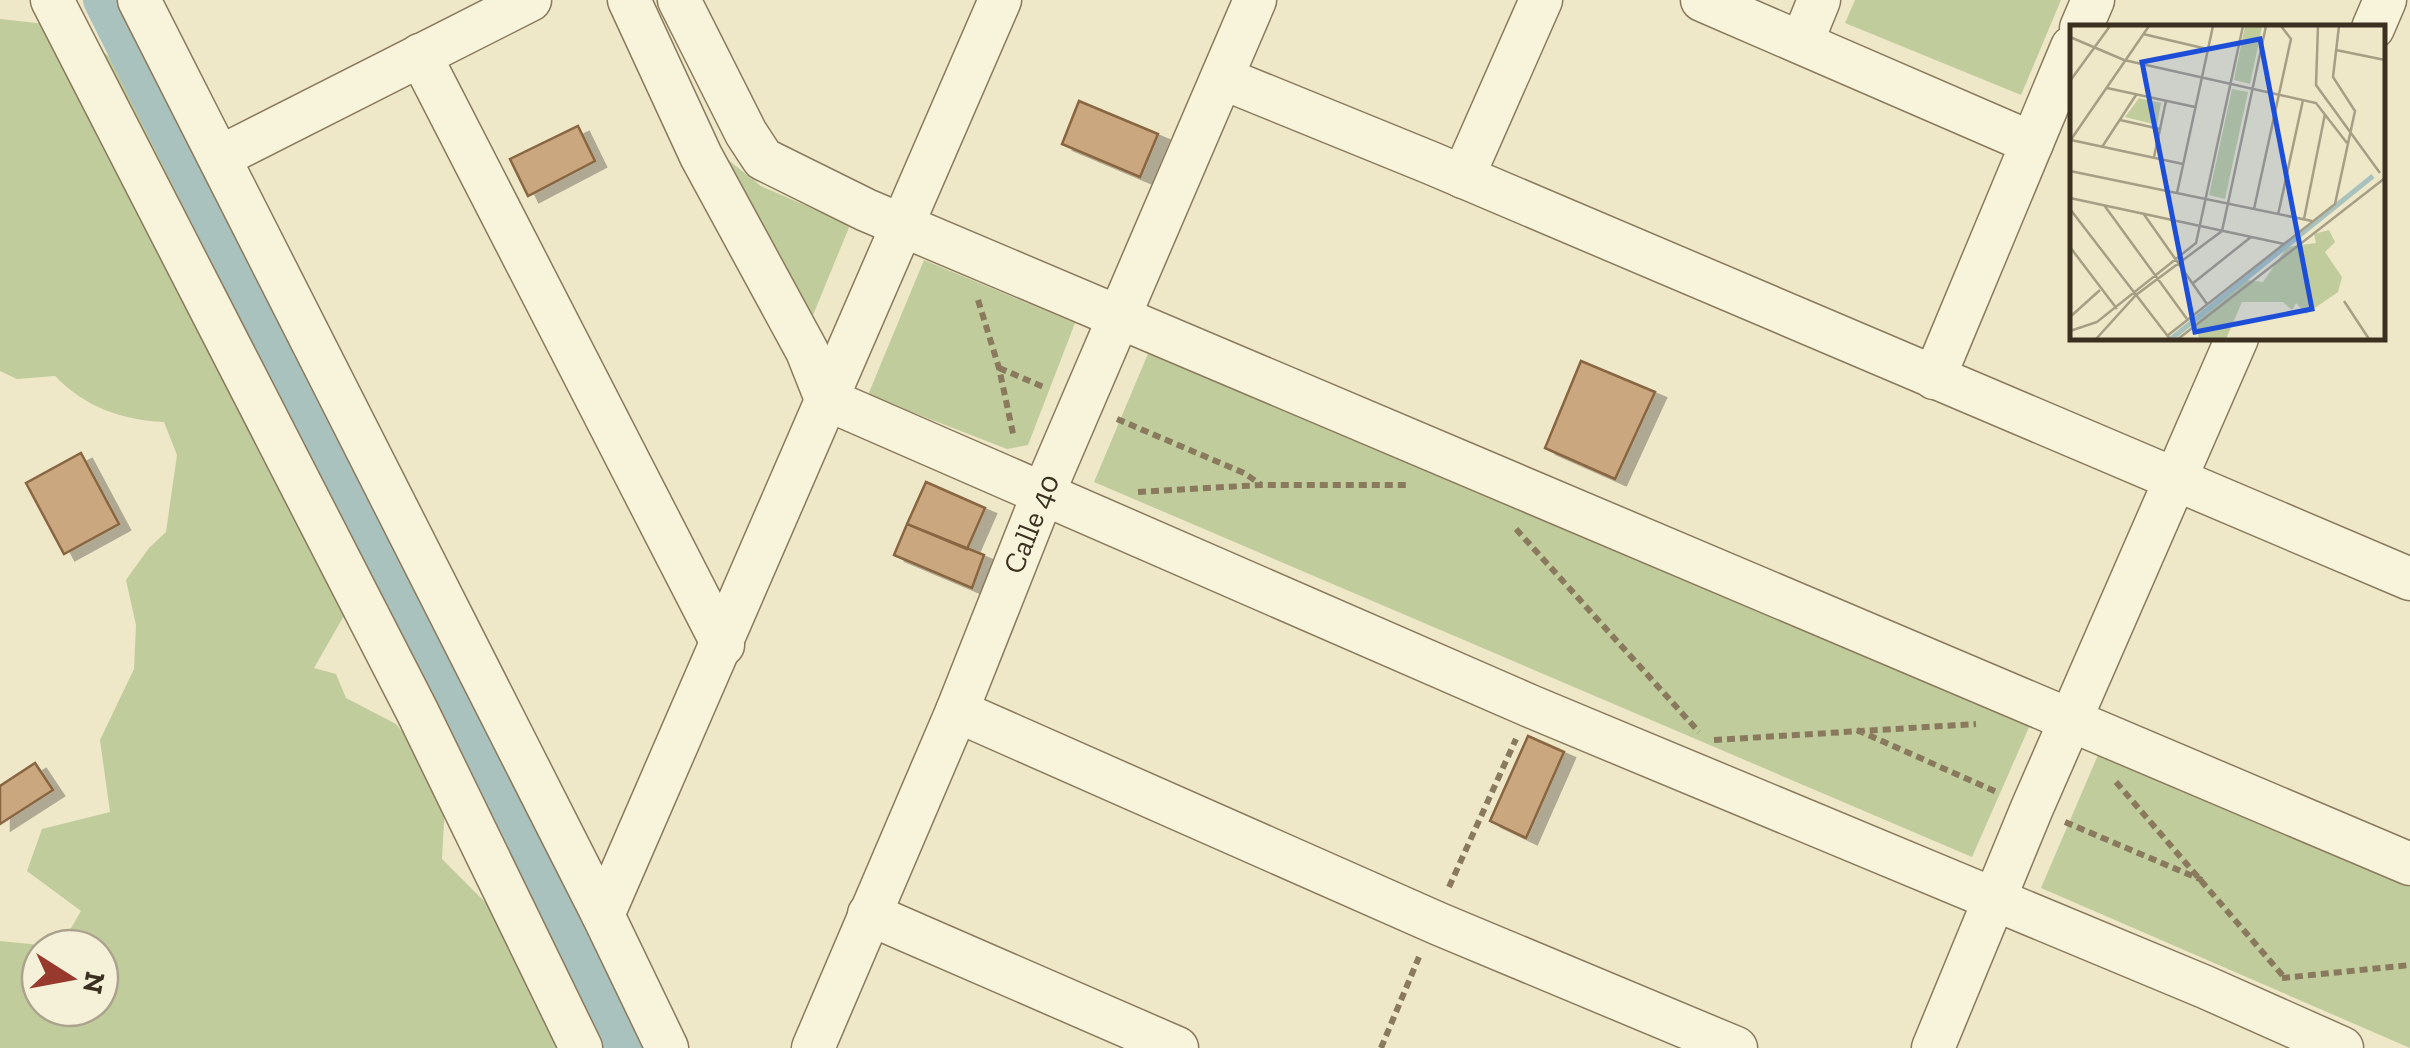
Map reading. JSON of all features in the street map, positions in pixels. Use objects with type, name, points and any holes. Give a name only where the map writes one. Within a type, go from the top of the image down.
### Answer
[{"type":"street","points":[[52,0],[417,711],[582,1048]]},
{"type":"street","points":[[139,0],[667,1048]]},
{"type":"street","points":[[220,158],[530,0]]},
{"type":"street","points":[[630,0],[701,156],[806,351],[826,399],[1530,706],[2205,986],[2342,1048]]},
{"type":"street","points":[[680,0],[746,133],[763,158],[902,225],[2410,864]]},
{"type":"street","points":[[603,915],[1000,0]]},
{"type":"street","name":"Calle 40","points":[[813,1048],[957,711],[1043,494],[1255,0]]},
{"type":"street","points":[[1463,177],[1541,0]]},
{"type":"street","points":[[1702,0],[2032,143]]},
{"type":"street","points":[[1802,42],[1819,0]]},
{"type":"street","points":[[2082,25],[2092,0]]},
{"type":"street","points":[[2374,25],[2385,0]]},
{"type":"street","points":[[1934,378],[2070,53]]},
{"type":"street","points":[[420,55],[723,645]]},
{"type":"street","points":[[1222,78],[2410,579]]},
{"type":"street","points":[[1932,1048],[2070,719],[2236,340]]},
{"type":"street","points":[[957,711],[1434,921],[1736,1048]]},
{"type":"street","points":[[869,914],[1177,1048]]},
{"type":"path","points":[[976,294],[1000,368],[1015,440]]},
{"type":"path","points":[[1000,368],[1244,473],[1261,485]]},
{"type":"path","points":[[1130,492],[1261,485],[1428,485]]},
{"type":"path","points":[[1509,521],[1706,740],[1986,724]]},
{"type":"path","points":[[1445,897],[1520,729]]},
{"type":"path","points":[[2112,778],[2285,978]]},
{"type":"path","points":[[1381,1048],[1424,944]]},
{"type":"path","points":[[2269,980],[2408,966]]},
{"type":"green space","points":[[1855,0],[2061,0],[2021,95],[1845,23]]},
{"type":"green space","points":[[0,19],[73,27],[113,60],[142,101],[174,170],[202,200],[183,227],[208,260],[236,269],[365,533],[343,529],[357,593],[314,668],[336,674],[346,698],[396,724],[446,787],[442,859],[495,912],[518,929],[576,936],[573,1048],[0,1048],[0,941],[20,943],[20,1028],[120,1028],[120,928],[71,928],[81,911],[27,871],[42,829],[110,812],[100,740],[134,669],[136,625],[126,580],[166,532],[177,455],[164,422],[105,410],[79,396],[55,376],[17,379],[0,371]]},
{"type":"green space","points":[[727,159],[761,186],[850,225],[813,315],[805,312]]},
{"type":"green space","points":[[924,260],[1075,323],[1028,445],[1007,449],[868,395]]},
{"type":"green space","points":[[1150,349],[2030,725],[1972,857],[1094,482]]},
{"type":"green space","points":[[2098,755],[2410,887],[2410,1048],[2041,888]]},
{"type":"building","points":[[1079,101],[1158,134],[1140,177],[1062,144]]},
{"type":"building","points":[[578,126],[595,161],[528,196],[510,159]]},
{"type":"building","points":[[1581,361],[1655,392],[1615,479],[1545,448]]},
{"type":"building","points":[[81,453],[119,524],[64,554],[26,483]]},
{"type":"building","points":[[926,482],[985,508],[967,549],[907,524]]},
{"type":"building","points":[[907,524],[984,555],[972,588],[894,555]]},
{"type":"building","points":[[1528,736],[1564,752],[1526,838],[1490,821]]},
{"type":"building","points":[[35,763],[53,790],[0,824],[0,786]]},
{"type":"waterway","points":[[102,0],[623,1048]]}]
